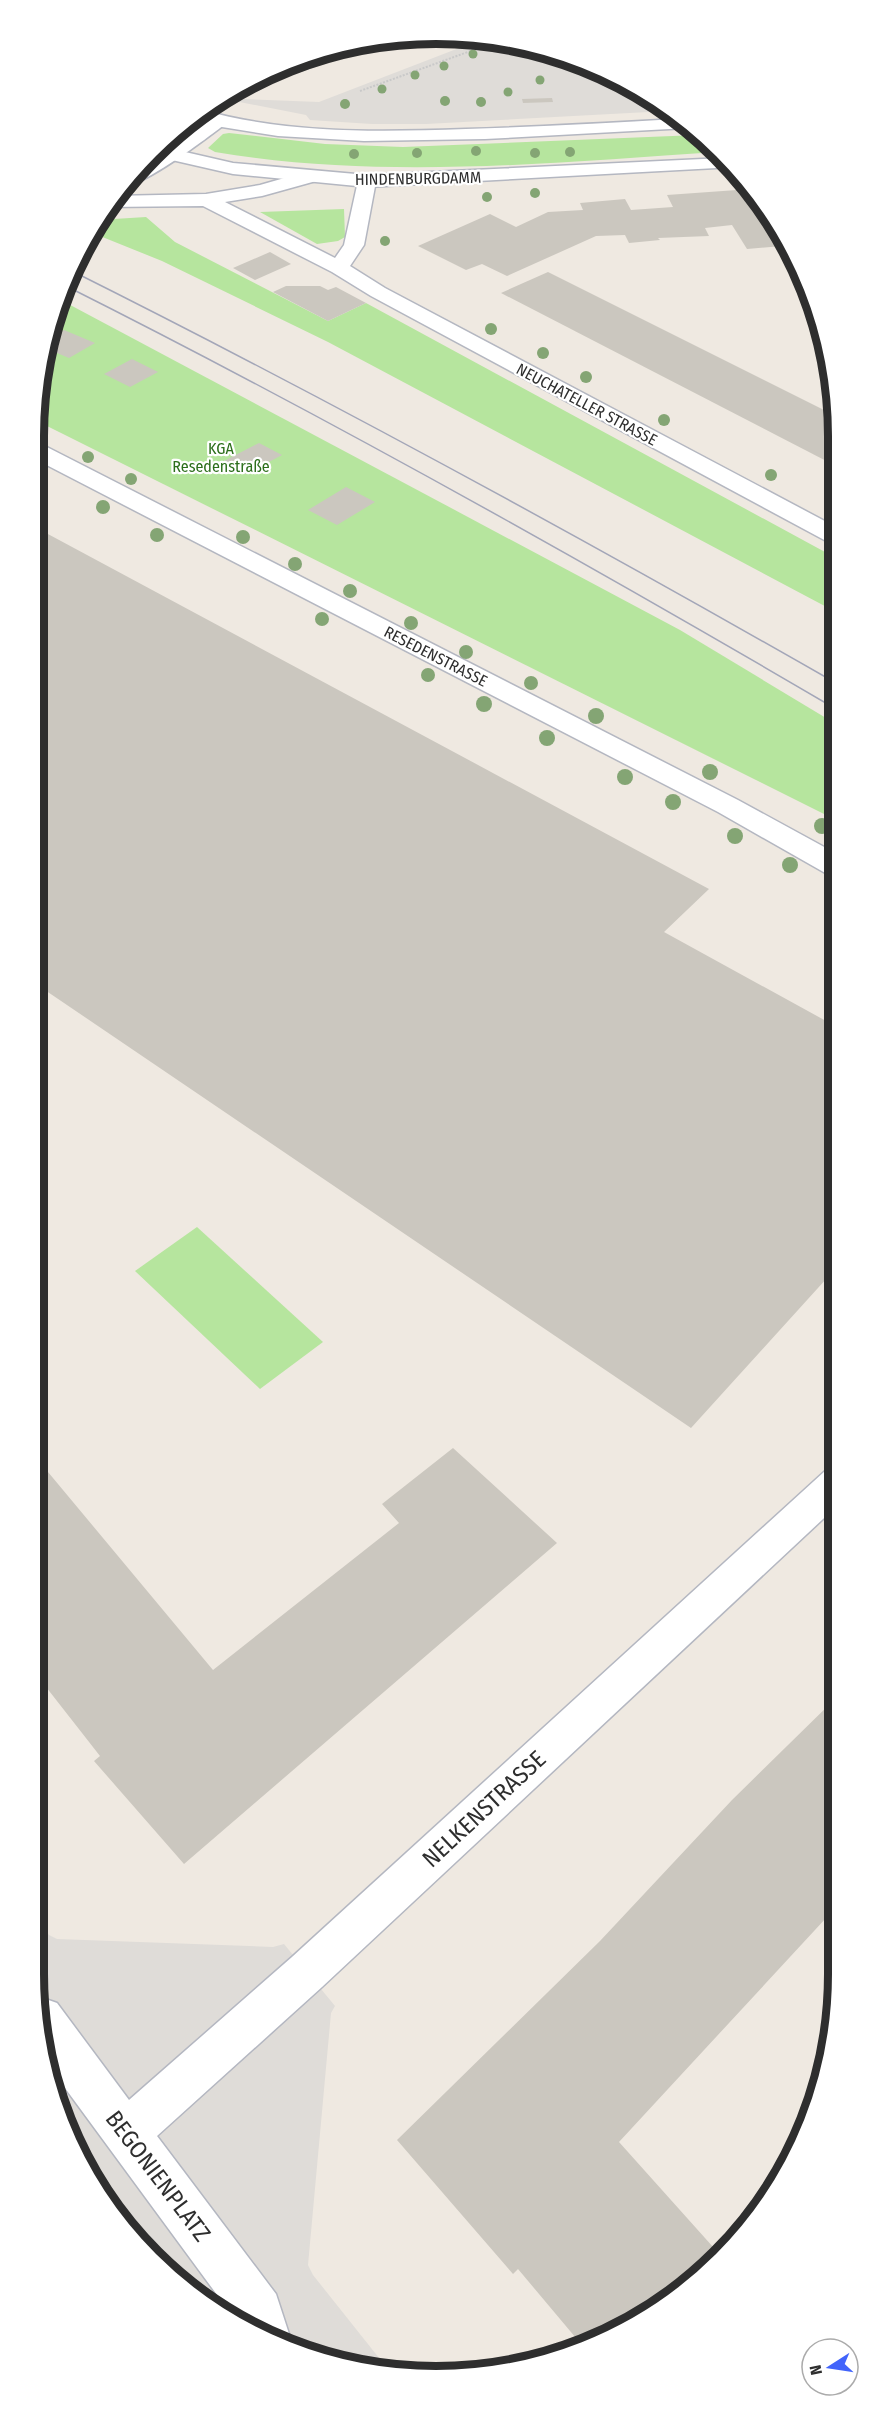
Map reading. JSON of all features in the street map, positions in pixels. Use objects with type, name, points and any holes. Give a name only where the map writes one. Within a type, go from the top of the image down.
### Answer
[{"type":"street","points":[[208,118],[218,121],[300,132],[360,136],[456,135],[674,124]]},
{"type":"street","points":[[165,152],[218,121]]},
{"type":"street","points":[[163,153],[235,168],[309,177]]},
{"type":"street","name":"HINDENBURGDAMM","points":[[122,202],[206,200],[262,190],[309,177],[368,181],[718,163]]},
{"type":"street","points":[[339,268],[354,245],[368,181]]},
{"type":"street","name":"NEUCHATELLER STRASSE","points":[[206,200],[339,268],[378,292],[828,533]]},
{"type":"street","name":"RESEDENSTRASSE","points":[[44,455],[728,806],[828,862]]},
{"type":"street","name":"NELKENSTRASSE","points":[[126,2133],[307,1972],[828,1491]]},
{"type":"street","name":"BEGONIENPLATZ","points":[[48,2029],[259,2311],[263,2325]]},
{"type":"path","points":[[352,94],[483,47]]},
{"type":"green space","points":[[223,134],[325,144],[403,147],[688,135],[708,153],[465,167],[340,165],[277,160],[215,152],[208,148]]},
{"type":"green space","points":[[344,209],[345,237],[338,241],[317,244],[260,212]]},
{"type":"green space","points":[[146,217],[175,242],[328,321],[366,303],[828,554],[828,608],[328,342],[162,261],[99,236],[109,219]]},
{"type":"green space","name":"KGA Resedenstraße","points":[[67,303],[680,630],[828,719],[828,816],[44,424],[51,359]]},
{"type":"green space","points":[[197,1227],[323,1342],[260,1389],[135,1271]]},
{"type":"shaded area","points":[[468,45],[513,51],[562,64],[610,84],[656,112],[426,124],[372,124],[310,120],[306,115],[233,101],[236,99],[319,102]]},
{"type":"shaded area","points":[[44,1928],[49,1935],[57,1939],[273,1947],[284,1944],[335,2006],[331,2013],[308,2265],[313,2275],[382,2362],[310,2345],[240,2313],[177,2268],[158,2251],[125,2212],[84,2147],[64,2099],[57,2075],[44,1999]]},
{"type":"building","points":[[366,50],[259,86],[310,64]]},
{"type":"building","points":[[552,98],[553,102],[523,103],[522,99]]},
{"type":"building","points":[[741,190],[779,246],[747,249],[732,225],[705,228],[709,236],[658,238],[660,240],[629,243],[625,235],[596,236],[507,276],[482,264],[466,270],[418,246],[490,214],[516,227],[548,212],[583,210],[580,203],[625,199],[631,210],[673,207],[667,195]]},
{"type":"building","points":[[270,252],[291,264],[255,280],[233,268]]},
{"type":"building","points":[[548,272],[828,412],[828,462],[501,293]]},
{"type":"building","points":[[286,286],[320,286],[328,290],[336,287],[366,303],[328,321],[273,292]]},
{"type":"building","points":[[64,330],[95,343],[69,358],[53,351],[57,334]]},
{"type":"building","points":[[132,359],[158,372],[130,387],[104,374]]},
{"type":"building","points":[[259,443],[282,455],[246,474],[224,461]]},
{"type":"building","points":[[346,487],[375,502],[337,525],[308,510]]},
{"type":"building","points":[[44,532],[709,889],[664,932],[828,1022],[828,1277],[691,1428],[44,989]]},
{"type":"building","points":[[453,1448],[557,1543],[184,1864],[94,1761],[100,1756],[44,1684],[44,1467],[213,1670],[399,1523],[382,1504]]},
{"type":"building","points":[[828,1706],[828,1916],[619,2142],[715,2250],[654,2299],[610,2325],[577,2339],[518,2269],[513,2274],[397,2140],[600,1941],[732,1800]]},
{"type":"tram line","points":[[78,274],[456,471],[828,678]]},
{"type":"tram line","points":[[72,289],[357,438],[645,598],[828,704]]}]
